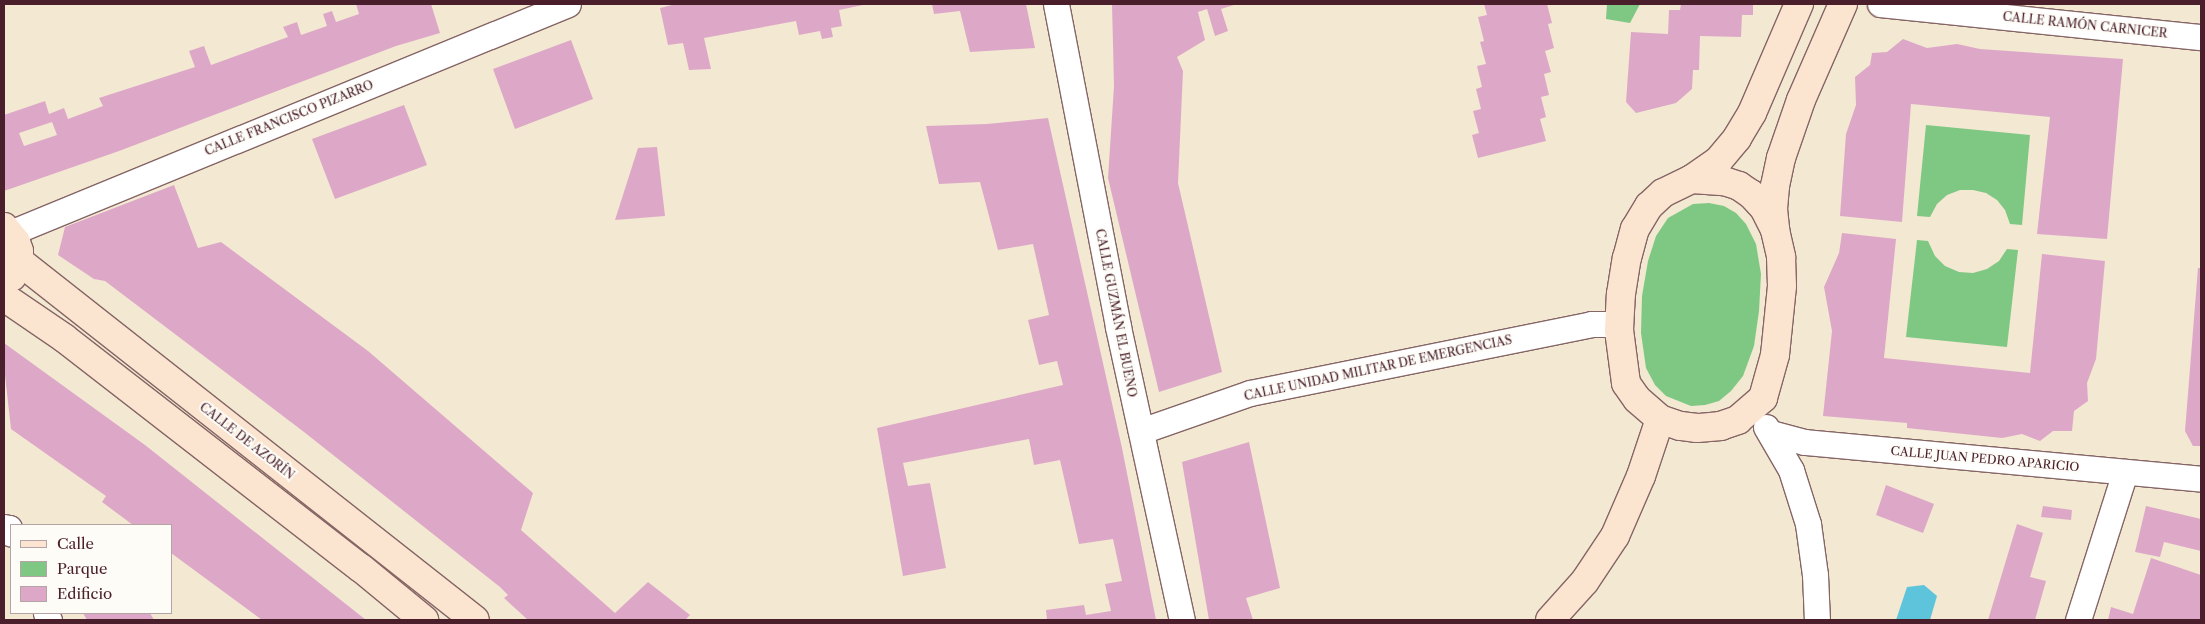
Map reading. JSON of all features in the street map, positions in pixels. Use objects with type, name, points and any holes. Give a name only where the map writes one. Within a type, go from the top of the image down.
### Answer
[{"type":"main road","points":[[1799,4],[1752,113],[1737,138],[1718,160],[1692,180],[1663,193],[1650,206],[1635,229],[1626,258],[1621,294],[1620,324],[1622,364],[1626,383],[1637,399],[1660,419],[1680,426],[1696,428],[1722,426],[1738,420],[1763,398],[1775,355],[1782,286],[1781,256],[1775,230],[1774,194],[1781,158],[1801,100],[1843,4]]},
{"type":"main road","points":[[1692,180],[1724,181],[1739,186],[1752,194],[1764,208],[1775,230]]},
{"type":"main road","points":[[4,285],[16,271],[19,261],[19,251],[7,230]]},
{"type":"main road","name":"CALLE DE AZORÍN","points":[[19,261],[475,620]]},
{"type":"main road","points":[[4,297],[72,344],[362,568],[424,620]]},
{"type":"main road","points":[[1550,620],[1586,581],[1614,536],[1641,476],[1660,419]]},
{"type":"street","name":"CALLE FRANCISCO PIZARRO","points":[[7,230],[568,4]]},
{"type":"street","name":"CALLE GUZMÁN EL BUENO","points":[[1056,4],[1118,327],[1182,620]]},
{"type":"street","name":"CALLE RAMÓN CARNICER","points":[[1880,4],[2201,37]]},
{"type":"street","name":"CALLE UNIDAD MILITAR DE EMERGENCIAS","points":[[1141,431],[1250,393],[1591,324],[1620,324]]},
{"type":"street","points":[[1753,408],[1791,470],[1808,524],[1814,567],[1817,620]]},
{"type":"street","name":"CALLE JUAN PEDRO APARICIO","points":[[1770,433],[1805,442],[2201,479]]},
{"type":"street","points":[[2078,620],[2125,472]]},
{"type":"green space","points":[[1607,4],[1640,4],[1630,23],[1606,19]]},
{"type":"green space","points":[[1926,125],[2030,135],[2022,225],[2010,224],[2005,210],[1997,200],[1986,193],[1973,190],[1960,190],[1947,195],[1937,204],[1930,217],[1917,216]]},
{"type":"green space","points":[[1709,203],[1724,206],[1736,213],[1746,224],[1756,244],[1761,274],[1759,311],[1754,346],[1743,376],[1731,391],[1719,401],[1691,406],[1666,396],[1655,385],[1646,368],[1641,333],[1642,296],[1648,261],[1656,236],[1668,218],[1693,204]]},
{"type":"green space","points":[[1917,240],[1928,241],[1935,256],[1945,266],[1959,272],[1973,273],[1987,269],[1999,261],[2007,249],[2018,250],[2007,347],[1906,337]]},
{"type":"water","points":[[1924,585],[1937,596],[1930,620],[1896,620],[1907,587]]},
{"type":"building","points":[[356,4],[431,4],[440,33],[396,46],[119,151],[4,191],[4,115],[45,101],[49,114],[64,108],[68,119],[103,106],[99,98],[195,67],[189,51],[204,46],[211,65],[288,37],[283,27],[297,22],[301,35],[327,26],[323,14],[332,11],[336,22],[359,14]],"holes":[[[52,122],[57,135],[24,146],[19,133]]]},
{"type":"building","points":[[676,4],[863,5],[839,10],[842,26],[831,28],[833,37],[822,39],[820,31],[799,35],[796,21],[704,38],[711,69],[689,70],[683,43],[668,45],[660,8]]},
{"type":"building","points":[[932,4],[1026,4],[1035,48],[970,52],[960,11],[934,14]]},
{"type":"building","points":[[1112,4],[1237,4],[1221,9],[1228,31],[1215,36],[1207,9],[1198,12],[1205,40],[1177,57],[1183,71],[1178,183],[1222,372],[1159,392],[1108,178],[1114,86]]},
{"type":"building","points":[[1484,4],[1547,4],[1552,23],[1548,24],[1554,48],[1545,51],[1551,72],[1544,74],[1549,95],[1541,97],[1546,117],[1540,119],[1546,141],[1478,158],[1472,135],[1479,133],[1473,111],[1481,109],[1476,89],[1482,87],[1477,66],[1486,64],[1480,42],[1484,41],[1478,17],[1487,15]]},
{"type":"building","points":[[1681,4],[1753,4],[1753,15],[1742,15],[1741,37],[1700,36],[1699,70],[1693,70],[1692,89],[1676,103],[1636,113],[1626,102],[1631,32],[1668,34],[1669,10],[1680,10]]},
{"type":"building","points":[[1903,39],[1927,48],[1957,44],[1980,49],[2123,59],[2107,239],[2037,234],[2050,117],[1911,104],[1902,222],[1840,216],[1846,134],[1856,105],[1855,77],[1870,65],[1872,53],[1887,52]]},
{"type":"building","points":[[571,40],[593,99],[515,129],[493,69]]},
{"type":"building","points":[[404,105],[427,165],[335,199],[312,139]]},
{"type":"building","points":[[1048,118],[1122,448],[1156,620],[1047,620],[1046,610],[1084,605],[1086,615],[1111,611],[1105,584],[1122,581],[1113,539],[1079,544],[1060,460],[1034,465],[1029,439],[903,463],[908,486],[930,483],[946,568],[903,576],[877,428],[1063,385],[1057,361],[1039,365],[1028,320],[1049,315],[1033,244],[998,250],[980,182],[939,184],[926,126],[987,124]]},
{"type":"building","points":[[657,147],[665,216],[615,220],[638,148]]},
{"type":"building","points":[[174,185],[198,248],[221,242],[368,351],[533,493],[521,530],[615,613],[648,582],[690,615],[685,620],[528,620],[504,598],[508,595],[500,587],[304,432],[105,281],[94,279],[58,255],[65,227]]},
{"type":"building","points":[[1842,233],[1896,239],[1884,358],[2030,373],[2042,254],[2105,261],[2096,359],[2087,383],[2088,401],[2074,411],[2072,431],[2053,431],[2040,441],[2022,434],[2002,438],[1907,428],[1907,423],[1823,416],[1832,331],[1824,287],[1839,253]]},
{"type":"building","points":[[2198,268],[2201,268],[2201,446],[2193,446],[2185,431]]},
{"type":"building","points":[[4,343],[145,445],[366,620],[262,620],[172,554],[172,524],[132,524],[102,502],[106,496],[11,429],[4,366]]},
{"type":"building","points":[[1249,442],[1280,588],[1246,598],[1253,620],[1209,620],[1182,462]]},
{"type":"building","points":[[1886,485],[1934,504],[1923,533],[1876,515]]},
{"type":"building","points":[[2043,506],[2072,510],[2071,520],[2041,517]]},
{"type":"building","points":[[2146,506],[2201,519],[2201,551],[2164,542],[2160,557],[2135,552]]},
{"type":"building","points":[[2017,524],[2043,533],[2030,577],[2046,581],[2035,620],[1988,620]]},
{"type":"building","points":[[2151,558],[2201,575],[2201,620],[2108,620],[2111,607],[2133,614]]},
{"type":"building","points":[[84,614],[151,614],[154,620],[87,620]]}]
